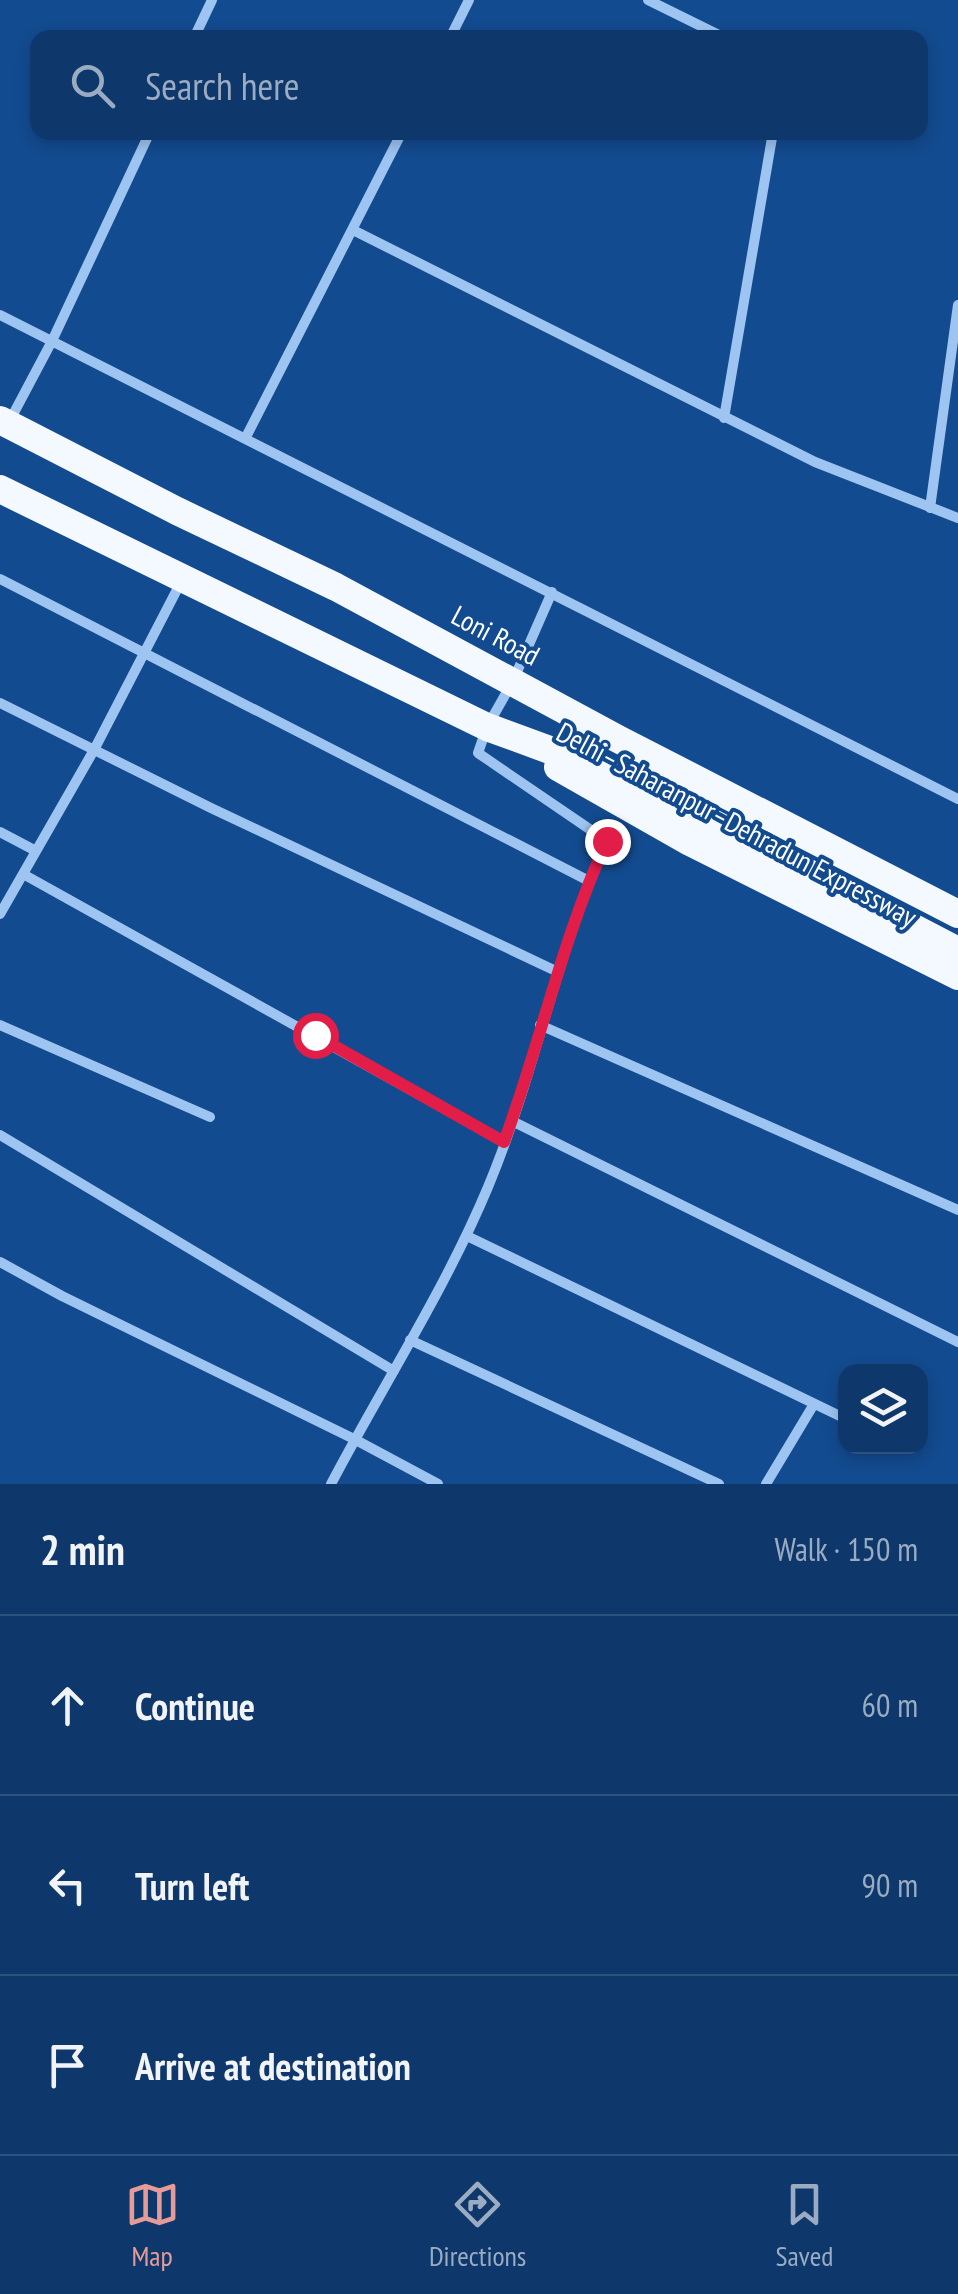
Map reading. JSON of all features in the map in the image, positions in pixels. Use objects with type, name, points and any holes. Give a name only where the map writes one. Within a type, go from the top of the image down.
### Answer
[{"type":"highway","name":"Loni Road","points":[[4,422],[336,587],[618,739],[958,914]]},
{"type":"highway","points":[[0,488],[487,727],[626,778],[958,951]]},
{"type":"highway","name":"Delhi–Saharanpur–Dehradun Expressway","points":[[487,727],[690,842],[958,976]]},
{"type":"street","points":[[198,30],[212,0]]},
{"type":"street","points":[[454,30],[469,0]]},
{"type":"street","points":[[648,0],[709,30]]},
{"type":"street","points":[[4,422],[52,341],[146,140]]},
{"type":"street","points":[[246,437],[398,140]]},
{"type":"street","points":[[724,418],[772,140]]},
{"type":"street","points":[[353,230],[815,462],[958,518]]},
{"type":"street","points":[[930,508],[958,304]]},
{"type":"street","points":[[0,315],[958,799]]},
{"type":"street","points":[[0,914],[94,750],[184,578]]},
{"type":"street","points":[[0,579],[589,881]]},
{"type":"street","points":[[331,1484],[466,1236],[512,1121],[558,972],[607,841],[478,753],[552,592]]},
{"type":"street","points":[[0,703],[558,972]]},
{"type":"street","points":[[0,832],[36,851]]},
{"type":"street","points":[[23,874],[504,1142]]},
{"type":"street","points":[[0,1025],[210,1117]]},
{"type":"street","points":[[540,1026],[958,1210]]},
{"type":"street","points":[[512,1121],[958,1342]]},
{"type":"street","points":[[0,1135],[394,1370]]},
{"type":"street","points":[[466,1236],[838,1415]]},
{"type":"street","points":[[0,1278],[3,1264],[438,1484]]},
{"type":"street","points":[[410,1340],[719,1484]]},
{"type":"street","points":[[766,1484],[814,1404]]},
{"type":"route","points":[[315,1035],[504,1142],[589,881],[607,841]]}]
